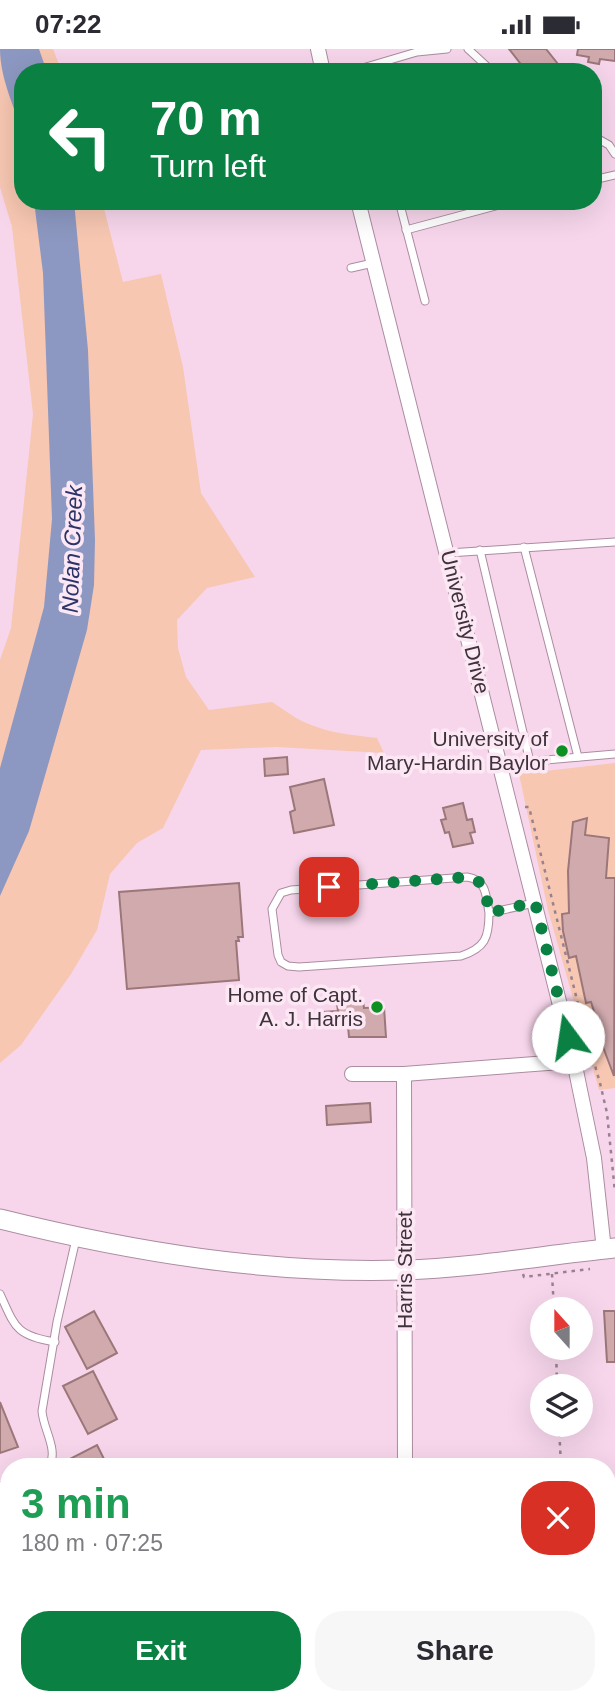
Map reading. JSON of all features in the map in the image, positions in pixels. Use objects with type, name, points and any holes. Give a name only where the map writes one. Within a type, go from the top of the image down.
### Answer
[{"type":"street","name":"University Drive","points":[[360,210],[447,553],[508,764],[535,902],[574,1061],[609,1249]]},
{"type":"street","points":[[352,1074],[404,1074],[574,1061]]},
{"type":"street","name":"Harris Street","points":[[404,1074],[405,1458]]},
{"type":"street","points":[[0,1219],[76,1238],[229,1264],[305,1269],[405,1270],[609,1249]]},
{"type":"lane","points":[[384,63],[417,51],[447,49]]},
{"type":"lane","points":[[468,49],[484,63]]},
{"type":"lane","points":[[602,141],[609,145],[615,154]]},
{"type":"lane","points":[[400,210],[425,301]]},
{"type":"lane","points":[[406,230],[480,210]]},
{"type":"lane","points":[[351,268],[373,263]]},
{"type":"lane","points":[[447,553],[615,542]]},
{"type":"lane","points":[[524,547],[578,757]]},
{"type":"lane","points":[[480,549],[530,762]]},
{"type":"lane","points":[[508,764],[615,754]]},
{"type":"lane","points":[[467,877],[482,883],[489,913],[489,932],[483,944],[475,952],[461,956],[299,967],[281,962],[272,909],[281,893],[291,890],[467,877]]},
{"type":"lane","points":[[489,913],[535,902]]},
{"type":"lane","points":[[52,1458],[53,1451],[42,1420],[42,1411],[59,1309],[76,1238]]},
{"type":"lane","points":[[0,1294],[14,1325],[33,1339],[55,1342]]},
{"type":"path","points":[[505,725],[508,764]]},
{"type":"path","points":[[524,807],[529,807],[600,1083],[607,1113],[615,1192]]},
{"type":"path","points":[[552,1274],[553,1297]]},
{"type":"path","points":[[560,1437],[561,1458]]},
{"type":"shaded area","points":[[0,49],[53,49],[58,63],[14,63],[14,210],[104,210],[123,282],[161,274],[183,367],[201,493],[255,577],[207,588],[177,620],[178,648],[186,677],[209,710],[272,702],[315,727],[377,738],[384,753],[276,747],[201,750],[163,828],[137,843],[110,874],[97,930],[71,974],[21,1045],[0,1063],[0,660],[11,628],[33,414],[12,227],[0,187]]},
{"type":"shaded area","points":[[615,763],[615,1088],[599,1090],[548,910],[519,774]]},
{"type":"water","points":[[0,49],[39,49],[44,63],[14,63],[14,108],[5,81]]},
{"type":"water","name":"Nolan Creek","points":[[35,210],[75,210],[88,350],[95,540],[94,585],[87,630],[29,831],[0,896],[0,768],[44,607],[52,519],[43,273]]},
{"type":"building","points":[[509,49],[546,49],[557,63],[520,63]]},
{"type":"building","points":[[578,49],[615,49],[615,61],[600,59],[599,63],[594,63],[588,62],[589,57],[577,55]]},
{"type":"building","points":[[287,757],[288,774],[265,776],[264,759]]},
{"type":"building","points":[[324,779],[334,825],[294,833],[290,812],[295,810],[290,787]]},
{"type":"building","points":[[463,803],[467,820],[472,819],[475,832],[470,833],[473,843],[453,847],[449,832],[445,833],[441,820],[446,819],[443,808]]},
{"type":"building","points":[[587,818],[585,835],[609,838],[606,878],[615,878],[614,1076],[595,1026],[598,1024],[591,1002],[586,1003],[576,956],[569,958],[563,931],[562,914],[569,913],[568,871],[573,822]]},
{"type":"building","points":[[239,883],[243,937],[238,937],[239,941],[236,941],[239,980],[127,989],[119,892]]},
{"type":"building","points":[[363,1001],[364,1008],[384,1007],[386,1037],[349,1037],[348,1026],[324,1028],[323,1012],[338,1011],[337,1004]]},
{"type":"building","points":[[370,1103],[371,1122],[327,1125],[326,1106]]},
{"type":"building","points":[[94,1311],[117,1353],[87,1369],[65,1327]]},
{"type":"building","points":[[604,1311],[615,1311],[615,1362],[607,1362]]},
{"type":"building","points":[[93,1371],[117,1419],[88,1434],[63,1386]]},
{"type":"building","points":[[0,1402],[18,1447],[0,1453]]},
{"type":"building","points":[[97,1445],[104,1458],[72,1458]]},
{"type":"place","name":"University of Mary-Hardin Baylor","points":[[562,751]]},
{"type":"place","name":"Home of Capt. A. J. Harris","points":[[377,1007]]},
{"type":"route","points":[[329,887],[467,877],[482,883],[489,913],[535,902],[568,1037]]}]
